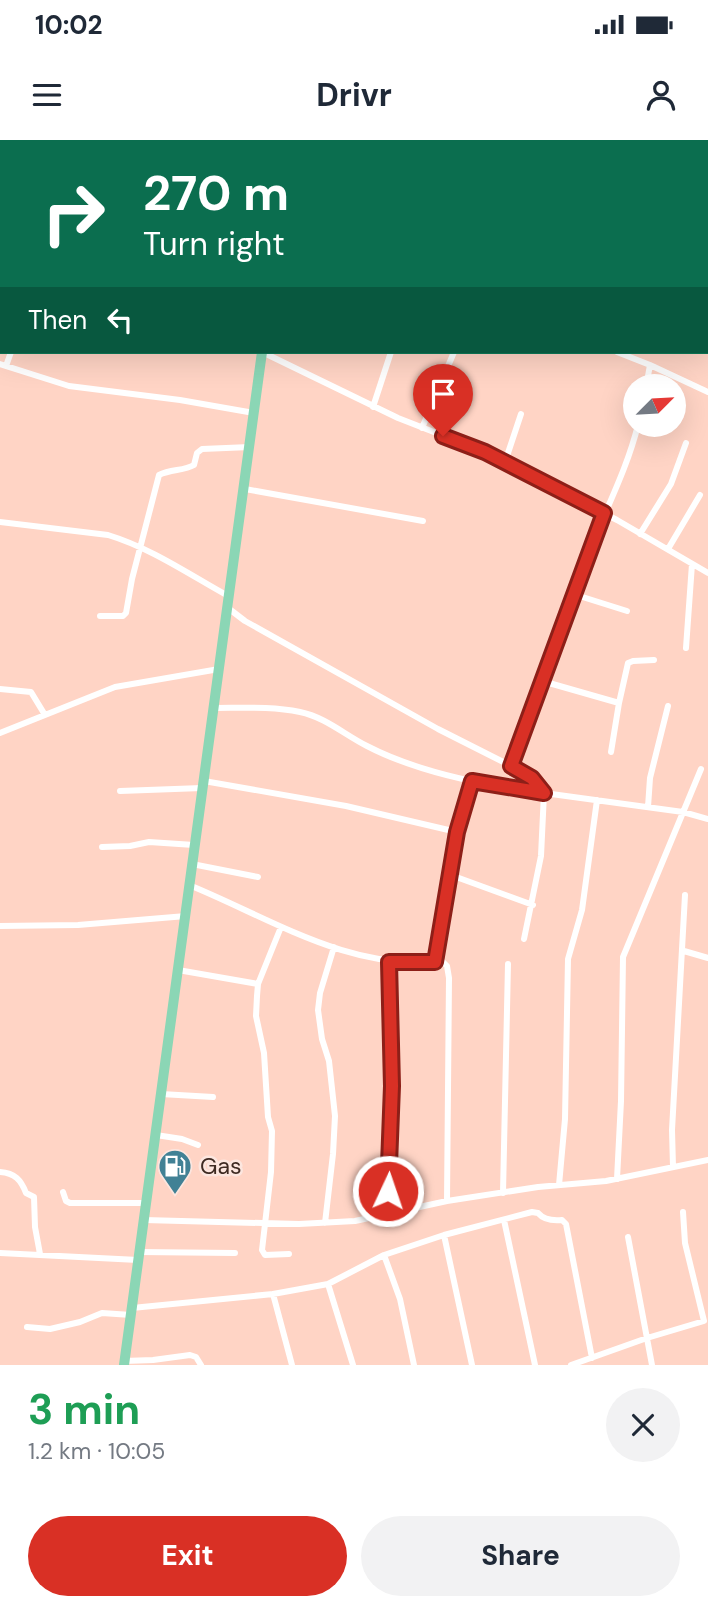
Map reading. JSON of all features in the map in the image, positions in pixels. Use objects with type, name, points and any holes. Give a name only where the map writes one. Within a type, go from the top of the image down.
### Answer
[{"type":"main road","points":[[124,1363],[262,354]]},
{"type":"street","points":[[266,354],[373,407],[485,452],[604,513],[708,573]]},
{"type":"street","points":[[373,407],[390,354]]},
{"type":"street","points":[[422,428],[453,354]]},
{"type":"street","points":[[622,354],[708,392]]},
{"type":"street","points":[[3,365],[69,386],[254,413]]},
{"type":"street","points":[[648,374],[650,365]]},
{"type":"street","points":[[505,462],[521,414]]},
{"type":"street","points":[[511,766],[604,513],[623,477],[634,438]]},
{"type":"street","points":[[640,534],[671,484],[686,443]]},
{"type":"street","points":[[100,616],[123,616],[126,613],[159,475],[170,469],[189,468],[194,465],[197,453],[202,449],[250,447]]},
{"type":"street","points":[[244,489],[423,522]]},
{"type":"street","points":[[668,549],[700,495]]},
{"type":"street","points":[[0,522],[108,536],[141,547],[230,597]]},
{"type":"street","points":[[686,648],[692,564]]},
{"type":"street","points":[[573,594],[627,611]]},
{"type":"street","points":[[228,608],[245,621],[427,723],[532,778],[544,793],[541,856],[524,939]]},
{"type":"street","points":[[611,752],[628,663],[654,660]]},
{"type":"street","points":[[0,733],[116,687],[219,669]]},
{"type":"street","points":[[542,681],[619,703]]},
{"type":"street","points":[[0,689],[31,692],[45,715]]},
{"type":"street","points":[[648,807],[650,778],[668,706]]},
{"type":"street","points":[[214,709],[271,708],[302,712],[331,724],[368,747],[472,781],[683,812],[708,819]]},
{"type":"street","points":[[617,1179],[623,957],[701,769]]},
{"type":"street","points":[[435,962],[457,832],[472,781]]},
{"type":"street","points":[[120,791],[203,785],[346,806],[457,832]]},
{"type":"street","points":[[559,1185],[565,1119],[568,959],[582,911],[597,800]]},
{"type":"street","points":[[102,847],[149,842],[194,845]]},
{"type":"street","points":[[192,864],[258,877]]},
{"type":"street","points":[[449,874],[533,905]]},
{"type":"street","points":[[189,885],[281,927],[334,947],[389,962],[442,961],[447,966],[447,1202]]},
{"type":"street","points":[[673,1167],[674,1096],[685,895]]},
{"type":"street","points":[[0,926],[78,925],[186,916]]},
{"type":"street","points":[[281,927],[258,984],[256,1016],[264,1053],[268,1117],[272,1131],[263,1253],[289,1254]]},
{"type":"street","points":[[325,1223],[335,1116],[329,1061],[322,1039],[318,1010],[320,993],[334,947]]},
{"type":"street","points":[[684,951],[708,958]]},
{"type":"street","points":[[387,1213],[392,1098],[389,962]]},
{"type":"street","points":[[503,1193],[509,964]]},
{"type":"street","points":[[178,970],[258,984]]},
{"type":"street","points":[[161,1094],[213,1097]]},
{"type":"street","points":[[156,1135],[182,1139],[198,1145]]},
{"type":"street","points":[[144,1220],[264,1223],[355,1221],[503,1193],[617,1179],[708,1160]]},
{"type":"street","points":[[0,1172],[10,1173],[18,1178],[26,1194],[34,1197],[35,1227],[40,1254]]},
{"type":"street","points":[[63,1192],[66,1201],[70,1203],[146,1203]]},
{"type":"street","points":[[27,1327],[50,1329],[80,1322],[102,1313],[273,1294],[328,1284],[384,1255],[444,1235],[532,1212],[547,1219],[562,1220],[566,1224],[592,1358]]},
{"type":"street","points":[[571,1365],[706,1320],[685,1243],[683,1212]]},
{"type":"street","points":[[504,1220],[535,1365]]},
{"type":"street","points":[[444,1235],[472,1365]]},
{"type":"street","points":[[628,1237],[652,1365]]},
{"type":"street","points":[[0,1253],[139,1256],[235,1253]]},
{"type":"street","points":[[384,1255],[400,1299],[414,1365]]},
{"type":"street","points":[[328,1284],[353,1365]]},
{"type":"street","points":[[273,1294],[292,1365]]},
{"type":"street","points":[[124,1363],[190,1355],[196,1357],[201,1365]]},
{"type":"place","name":"Gas","points":[[175,1196]]},
{"type":"route","points":[[388,1191],[392,1124],[389,962],[435,962],[457,832],[472,781],[544,793],[532,778],[511,766],[604,513],[485,452],[443,436]]}]
